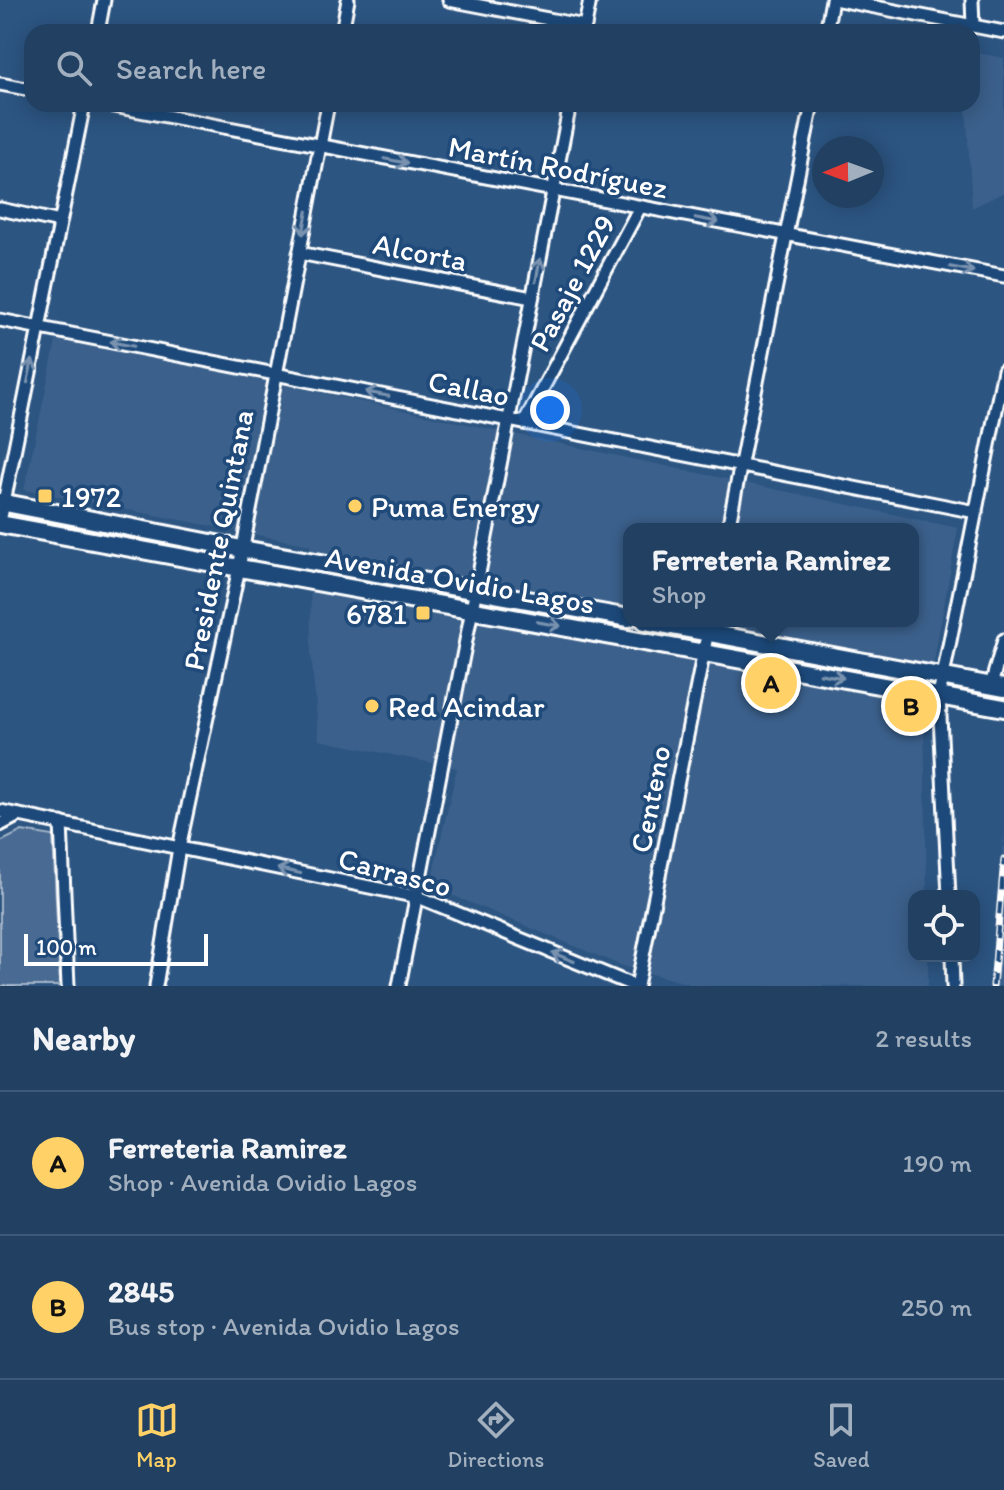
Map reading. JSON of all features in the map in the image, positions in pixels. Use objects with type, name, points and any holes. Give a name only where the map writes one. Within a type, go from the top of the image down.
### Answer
[{"type":"main road","name":"Avenida Ovidio Lagos","points":[[2,502],[242,549],[623,617]]},
{"type":"main road","name":"Avenida Ovidio Lagos","points":[[0,523],[1004,708]]},
{"type":"main road","points":[[709,627],[998,686]]},
{"type":"street","points":[[100,24],[104,0]]},
{"type":"street","points":[[344,24],[348,0]]},
{"type":"street","points":[[449,0],[561,24]]},
{"type":"street","points":[[585,24],[590,0]]},
{"type":"street","points":[[828,24],[832,0]]},
{"type":"street","points":[[839,0],[963,24]]},
{"type":"street","points":[[972,0],[973,24]]},
{"type":"street","points":[[980,27],[1004,32]]},
{"type":"street","points":[[0,84],[24,88]]},
{"type":"street","points":[[0,523],[82,112]]},
{"type":"street","name":"Martín Rodríguez","points":[[143,112],[1004,276]]},
{"type":"street","name":"Presidente Quintana","points":[[156,986],[179,848],[239,568],[327,112]]},
{"type":"street","points":[[399,986],[568,112]]},
{"type":"street","points":[[729,523],[810,112]]},
{"type":"street","name":"Pasaje 1229","points":[[524,423],[640,207]]},
{"type":"street","points":[[0,209],[60,222]]},
{"type":"street","name":"Alcorta","points":[[299,253],[532,298]]},
{"type":"street","name":"Callao","points":[[0,320],[976,512]]},
{"type":"street","points":[[949,890],[939,696],[1004,370]]},
{"type":"street","name":"Centeno","points":[[636,986],[709,627]]},
{"type":"street","points":[[998,686],[1004,640]]},
{"type":"street","name":"Carrasco","points":[[0,811],[418,897],[636,986]]},
{"type":"street","points":[[0,825],[19,814]]},
{"type":"street","points":[[61,823],[68,986]]},
{"type":"street","points":[[952,962],[953,986]]},
{"type":"shaded area","points":[[980,54],[1004,58],[1004,192],[972,208],[966,112],[980,112]]},
{"type":"shaded area","points":[[57,337],[958,528],[924,716],[927,890],[908,890],[908,962],[928,962],[928,986],[698,986],[625,967],[430,886],[457,768],[319,740],[311,654],[310,545],[24,490]]},
{"type":"shaded area","points":[[22,831],[53,836],[60,986],[0,986],[0,842]]},
{"type":"shaded area","points":[[1004,832],[1004,986],[990,986],[996,906]]},
{"type":"railway","points":[[993,986],[1004,859]]},
{"type":"place","name":"1972","points":[[45,496]]},
{"type":"place","name":"Puma Energy","points":[[355,506]]},
{"type":"place","name":"6781","points":[[423,613]]},
{"type":"place","name":"Ferreteria Ramirez","points":[[771,683]]},
{"type":"place","name":"Red Acindar","points":[[372,706]]},
{"type":"place","name":"2845","points":[[911,706]]}]
